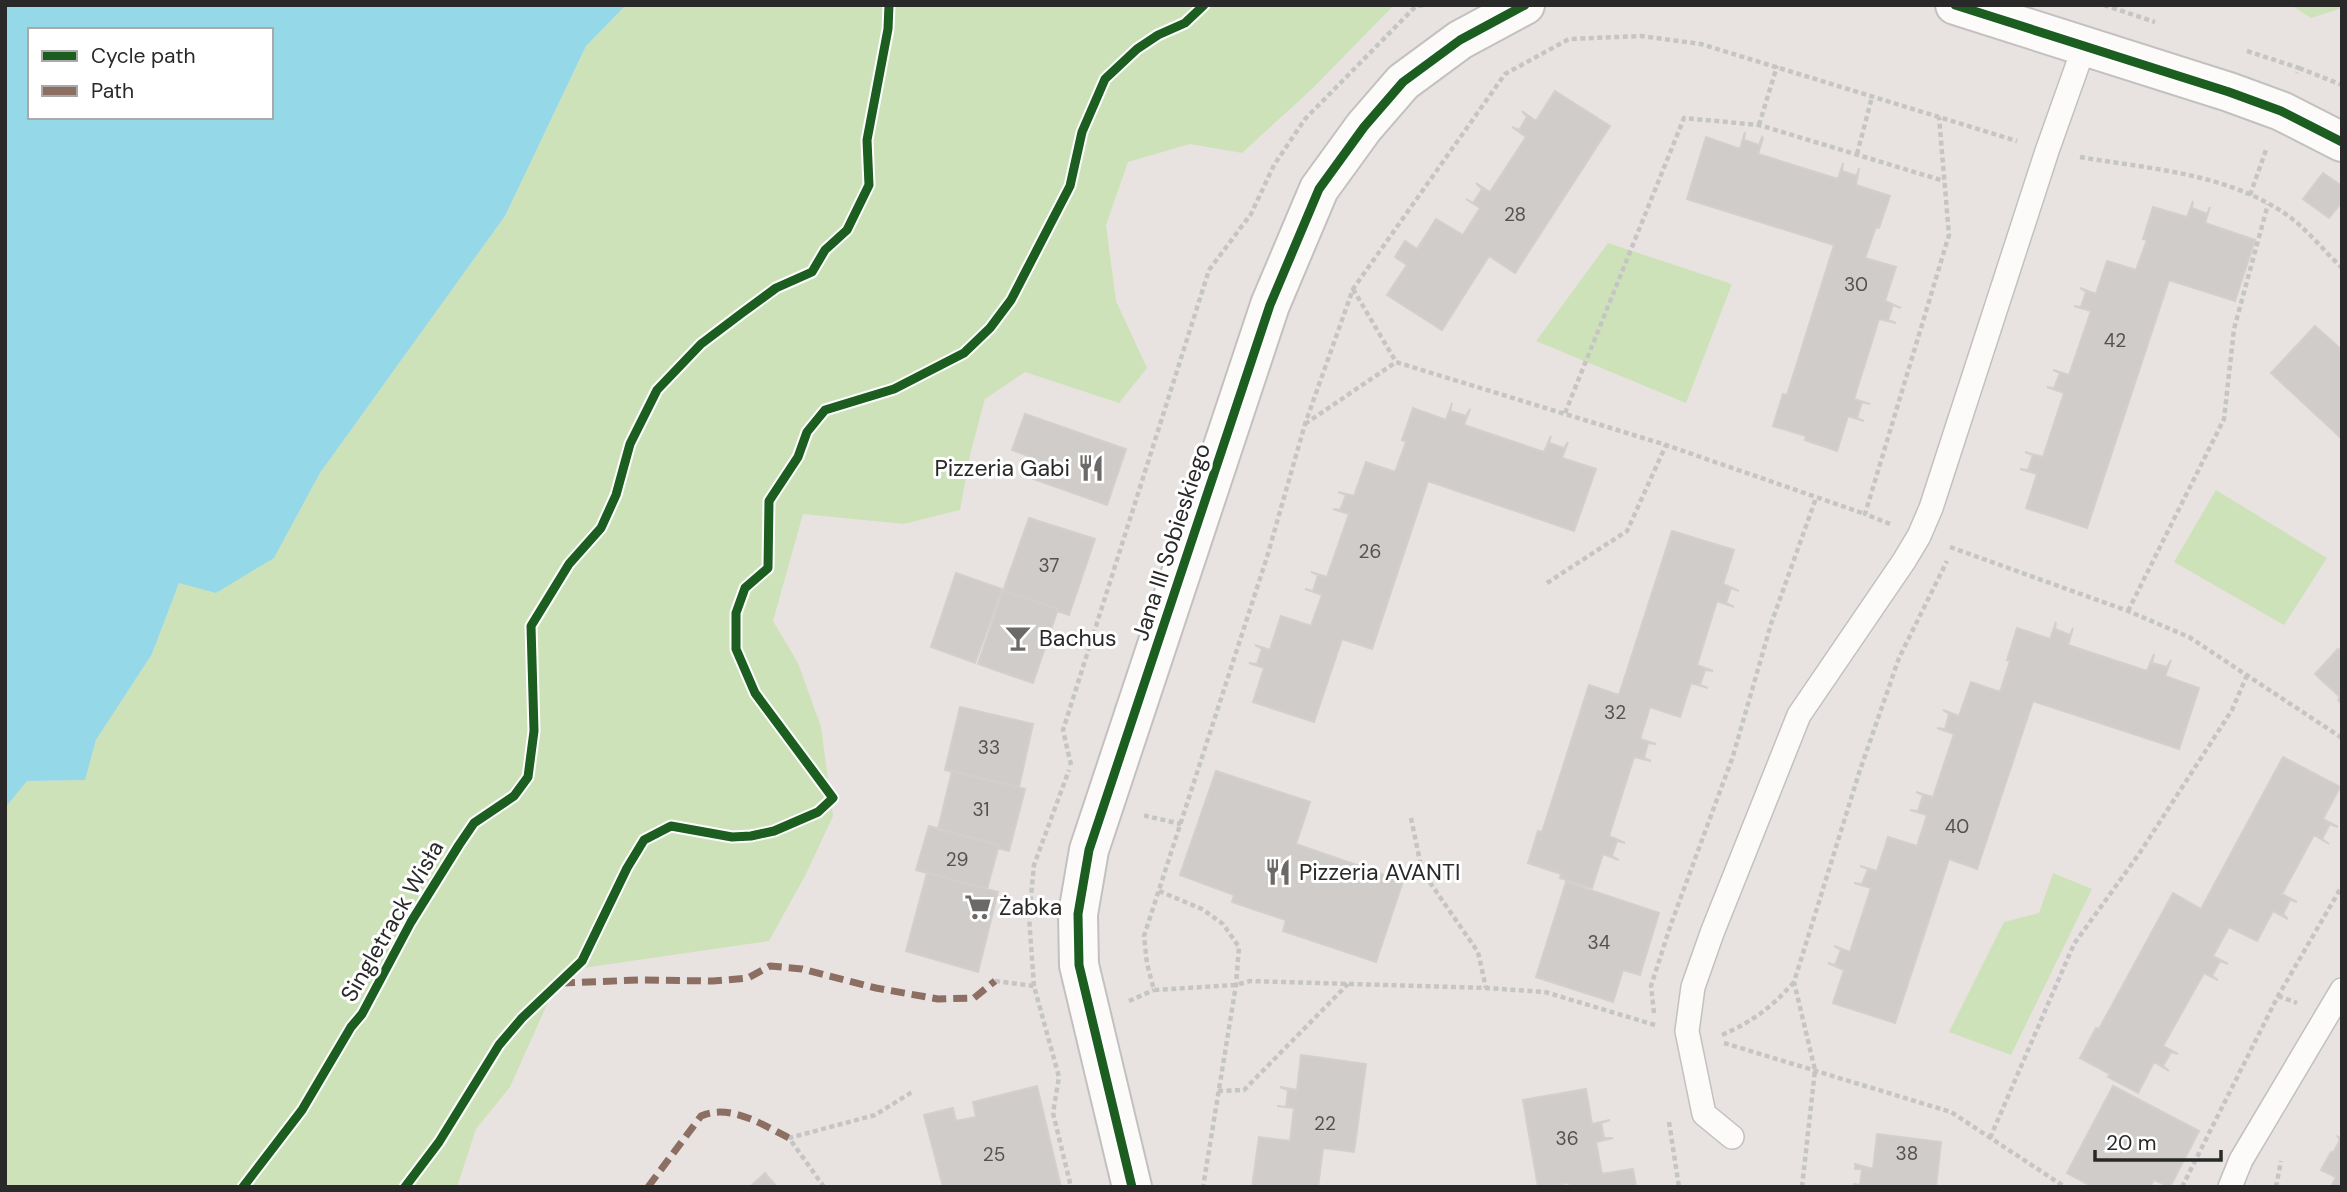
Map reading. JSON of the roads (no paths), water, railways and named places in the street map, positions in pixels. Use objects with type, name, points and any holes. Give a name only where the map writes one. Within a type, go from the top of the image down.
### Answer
[{"type":"street","name":"Jana III Sobieskiego","points":[[1132,1187],[1079,965],[1078,914],[1089,850],[1261,331],[1319,189],[1364,127],[1403,82],[1460,40],[1525,5]]},
{"type":"street","points":[[1955,5],[2229,92],[2281,111],[2342,142]]},
{"type":"lane","points":[[1732,1137],[1703,1114],[1687,1031],[1693,987],[1799,715],[1904,561],[1931,508],[2084,47]]},
{"type":"lane","points":[[2230,1187],[2241,1160],[2342,989]]},
{"type":"water","points":[[5,5],[626,5],[586,46],[505,216],[320,473],[274,558],[216,593],[179,583],[152,654],[96,740],[85,780],[27,781],[5,808]]},
{"type":"place","name":"Pizzeria Gabi","points":[[1091,468]]},
{"type":"place","name":"Bachus","points":[[1018,638]]},
{"type":"place","name":"Pizzeria AVANTI","points":[[1278,872]]},
{"type":"place","name":"Żabka","points":[[978,907]]}]
